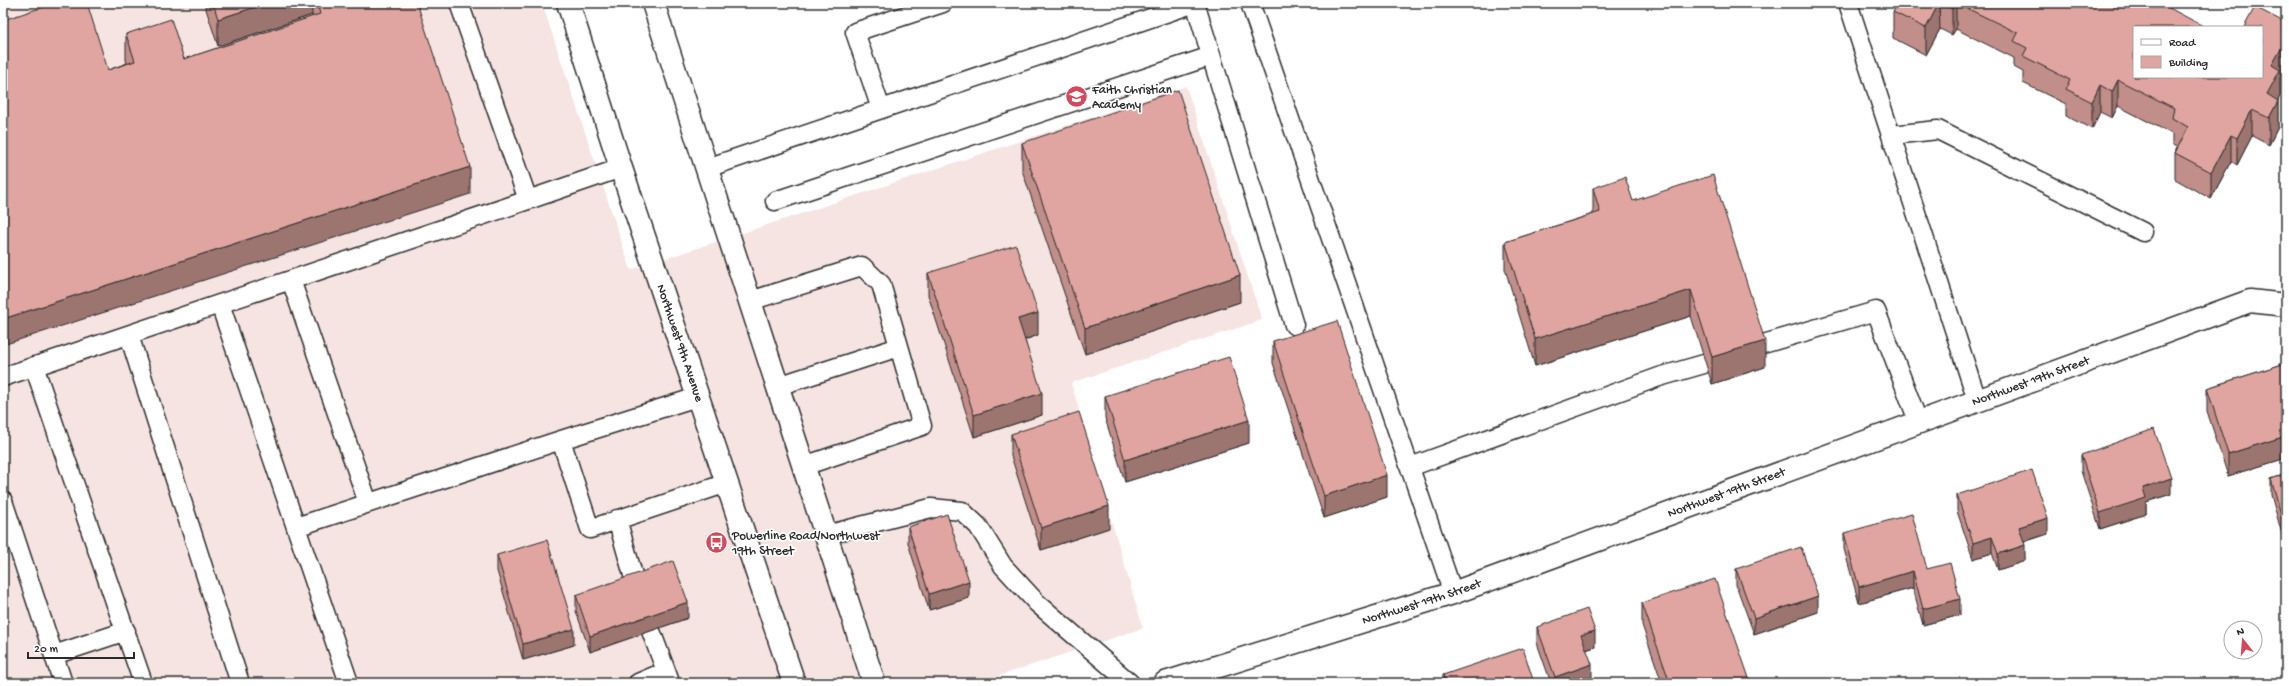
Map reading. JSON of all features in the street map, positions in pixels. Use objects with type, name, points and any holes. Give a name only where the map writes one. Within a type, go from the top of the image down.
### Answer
[{"type":"main road","name":"Northwest 9th Avenue","points":[[568,3],[621,168],[794,683]]},
{"type":"main road","points":[[653,3],[874,683]]},
{"type":"main road","name":"Northwest 19th Street","points":[[1165,683],[1453,593],[1918,421],[2250,301],[2286,305]]},
{"type":"lane","points":[[459,3],[528,200]]},
{"type":"lane","points":[[881,109],[855,32],[943,3]]},
{"type":"lane","points":[[707,168],[1195,3],[1294,325]]},
{"type":"lane","points":[[1250,3],[1453,593]]},
{"type":"lane","points":[[1848,3],[1978,400]]},
{"type":"lane","points":[[775,200],[1211,56]]},
{"type":"lane","points":[[1892,135],[1938,130],[2143,232]]},
{"type":"lane","points":[[3,377],[621,168]]},
{"type":"lane","points":[[750,301],[862,266],[881,284],[922,426],[804,466]]},
{"type":"lane","points":[[291,280],[368,503]]},
{"type":"lane","points":[[220,304],[349,683]]},
{"type":"lane","points":[[1763,344],[1876,311],[1918,421]]},
{"type":"lane","points":[[129,335],[240,683]]},
{"type":"lane","points":[[778,386],[899,347]]},
{"type":"lane","points":[[1410,467],[1659,377],[1704,364]]},
{"type":"lane","points":[[34,366],[143,683]]},
{"type":"lane","points":[[296,527],[561,440],[698,397]]},
{"type":"lane","points":[[561,440],[590,529],[727,483]]},
{"type":"lane","points":[[3,501],[64,683]]},
{"type":"lane","points":[[826,535],[931,508],[962,511],[978,526],[1003,566],[1037,602],[1130,683]]},
{"type":"lane","points":[[617,519],[637,589]]},
{"type":"lane","points":[[54,655],[126,631]]},
{"type":"lane","points":[[638,683],[668,677],[651,631]]},
{"type":"shaded area","points":[[3,3],[542,3],[631,270],[1186,86],[1262,320],[1071,383],[1143,628],[978,683],[3,683]]},
{"type":"building","points":[[56,3],[87,3],[108,70],[135,61],[126,34],[171,19],[184,59],[320,14],[317,3],[417,3],[470,167],[3,319],[3,20]]},
{"type":"building","points":[[213,3],[268,3],[218,19]]},
{"type":"building","points":[[1898,3],[1939,3],[1926,28],[1893,12]]},
{"type":"building","points":[[1940,3],[1955,3],[1952,9]]},
{"type":"building","points":[[1956,3],[2160,3],[2203,26],[2133,26],[2133,78],[2263,78],[2263,26],[2245,26],[2255,7],[2286,23],[2286,40],[2272,65],[2280,70],[2267,94],[2278,101],[2269,118],[2252,110],[2237,138],[2231,135],[2211,172],[2175,153],[2188,127],[2172,118],[2174,108],[2118,80],[2112,92],[2100,85],[2092,102],[2066,89],[2070,80],[2023,56],[2027,48],[2014,41],[2018,33]]},
{"type":"building","points":[[1178,90],[1240,275],[1085,328],[1022,143]]},
{"type":"building","points":[[1713,175],[1765,341],[1712,357],[1691,290],[1535,339],[1505,242],[1600,212],[1593,188],[1625,177],[1633,201]]},
{"type":"building","points":[[1016,245],[1038,313],[1018,319],[1042,393],[974,415],[928,273]]},
{"type":"building","points":[[1337,321],[1387,475],[1324,496],[1273,341]]},
{"type":"building","points":[[1229,357],[1249,420],[1125,460],[1105,396]]},
{"type":"building","points":[[2286,363],[2286,436],[2228,454],[2207,388]]},
{"type":"building","points":[[1079,412],[1109,506],[1041,528],[1011,434]]},
{"type":"building","points":[[2154,429],[2171,478],[2143,488],[2146,498],[2100,513],[2081,455]]},
{"type":"building","points":[[2032,470],[2048,518],[2019,527],[2025,545],[1998,554],[1992,537],[1973,543],[1957,495]]},
{"type":"building","points":[[2286,474],[2286,532],[2271,479]]},
{"type":"building","points":[[947,514],[969,581],[929,594],[908,527]]},
{"type":"building","points":[[1912,514],[1927,569],[1950,563],[1960,599],[1923,609],[1913,571],[1859,587],[1844,533]]},
{"type":"building","points":[[547,540],[574,629],[523,644],[497,555]]},
{"type":"building","points":[[1801,547],[1818,596],[1754,618],[1736,569]]},
{"type":"building","points":[[673,561],[688,602],[590,636],[576,595]]},
{"type":"building","points":[[1715,579],[1750,681],[1745,683],[1670,683],[1642,603]]},
{"type":"building","points":[[1587,609],[1595,631],[1581,635],[1592,664],[1555,677],[1537,627]]},
{"type":"building","points":[[1523,648],[1534,683],[1446,683],[1443,675]]},
{"type":"place","name":"Faith Christian Academy","points":[[1076,97]]},
{"type":"place","name":"Powerline Road/Northwest 19th Street","points":[[717,543]]}]
